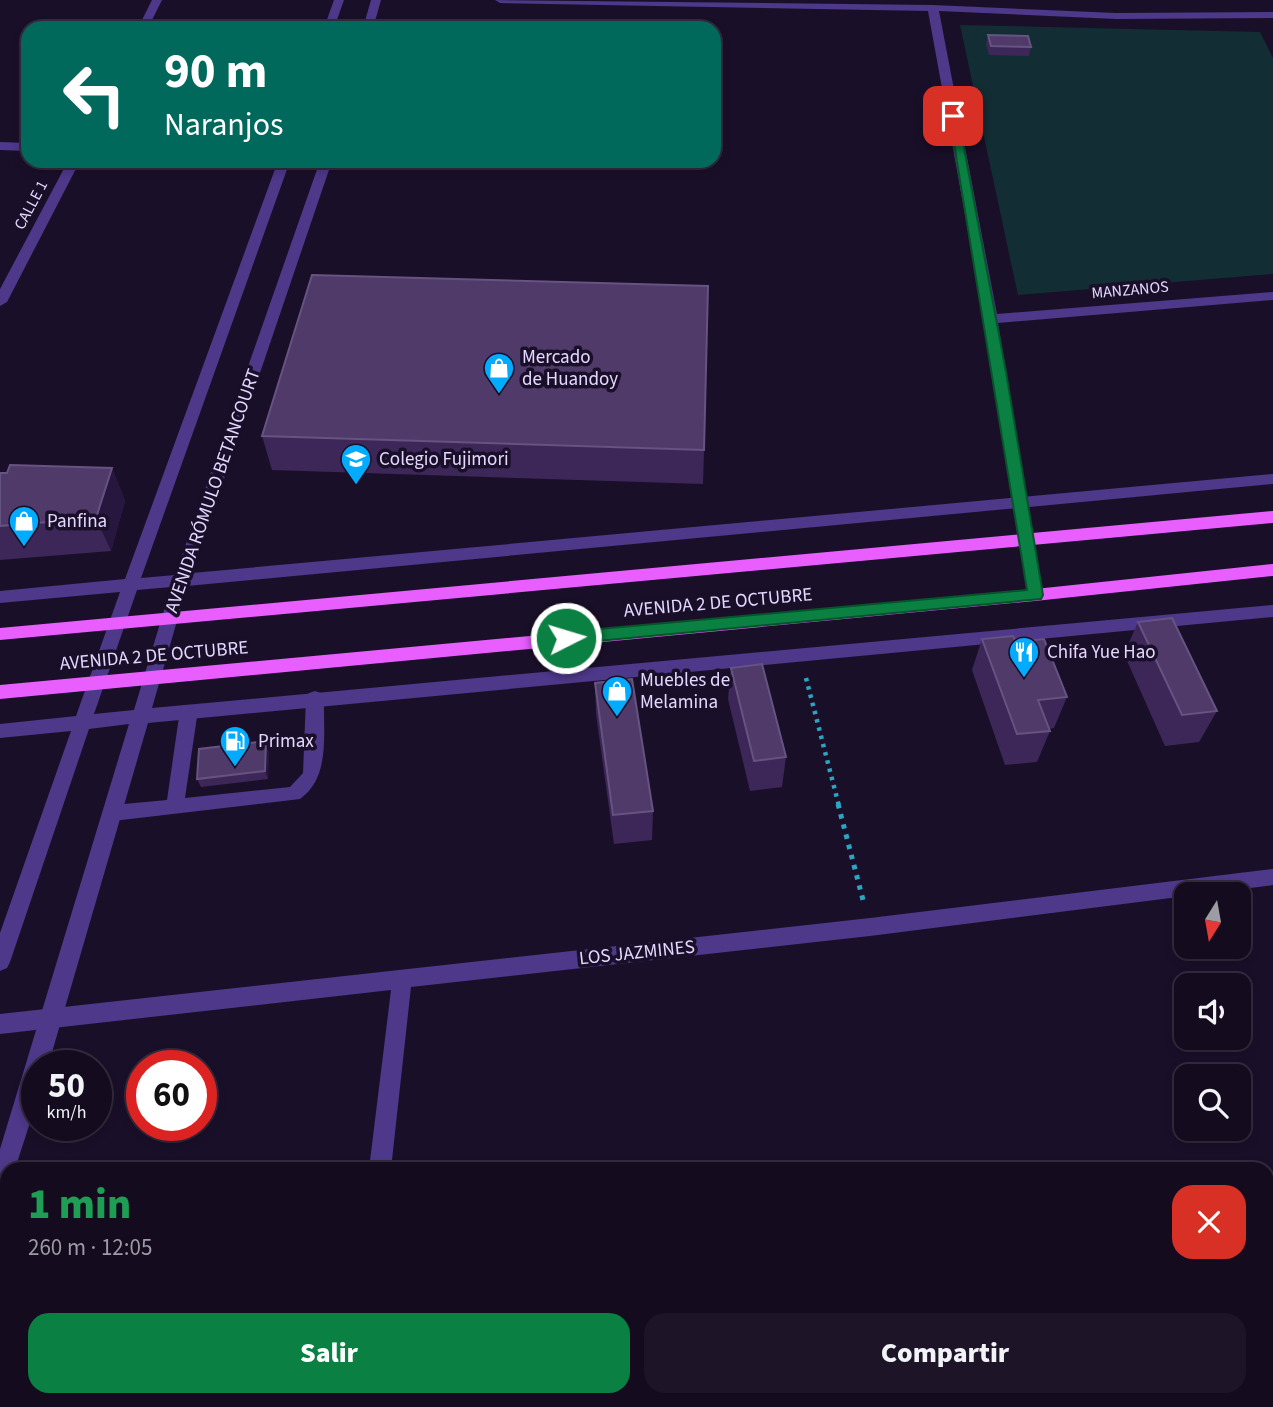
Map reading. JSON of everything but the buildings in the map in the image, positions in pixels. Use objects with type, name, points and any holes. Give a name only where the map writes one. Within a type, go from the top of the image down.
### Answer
[{"type":"main road","name":"AVENIDA 2 DE OCTUBRE","points":[[0,634],[1029,542],[1273,517]]},
{"type":"main road","name":"AVENIDA 2 DE OCTUBRE","points":[[0,692],[1035,595],[1273,570]]},
{"type":"street","points":[[146,21],[157,0]]},
{"type":"street","points":[[332,21],[339,0]]},
{"type":"street","points":[[370,21],[376,0]]},
{"type":"street","points":[[500,0],[933,8],[1116,16],[1272,17]]},
{"type":"street","points":[[933,8],[991,319],[1029,542],[1035,595]]},
{"type":"street","points":[[0,146],[21,147]]},
{"type":"street","name":"CALLE 1","points":[[0,303],[70,168]]},
{"type":"street","points":[[0,962],[96,682],[281,168]]},
{"type":"street","name":"AVENIDA RÓMULO BETANCOURT","points":[[42,1050],[181,580],[324,168]]},
{"type":"street","name":"MANZANOS","points":[[991,319],[1273,296]]},
{"type":"street","points":[[0,597],[1273,479]]},
{"type":"street","points":[[0,731],[315,698],[1273,611]]},
{"type":"street","points":[[113,813],[294,793],[306,785],[312,774],[315,698]]},
{"type":"street","points":[[176,806],[189,710]]},
{"type":"street","name":"LOS JAZMINES","points":[[0,1024],[870,927],[1273,877]]},
{"type":"street","points":[[381,1162],[402,980]]},
{"type":"street","name":"AVENIDA RÓMULO BETANCOURT","points":[[7,1162],[21,1117]]},
{"type":"path","points":[[799,654],[870,927]]},
{"type":"green space","points":[[960,25],[1260,32],[1273,58],[1273,274],[1018,295]]},
{"type":"place","name":"Mercado de Huandoy","points":[[499,395]]},
{"type":"place","name":"Colegio Fujimori","points":[[356,486]]},
{"type":"place","name":"Panfina","points":[[24,548]]},
{"type":"place","name":"Chifa Yue Hao","points":[[1024,679]]},
{"type":"place","name":"Muebles de Melamina","points":[[617,718]]},
{"type":"place","name":"Primax","points":[[235,768]]},
{"type":"route","points":[[566,638],[1035,595],[1029,542],[1000,372],[953,116]]}]
